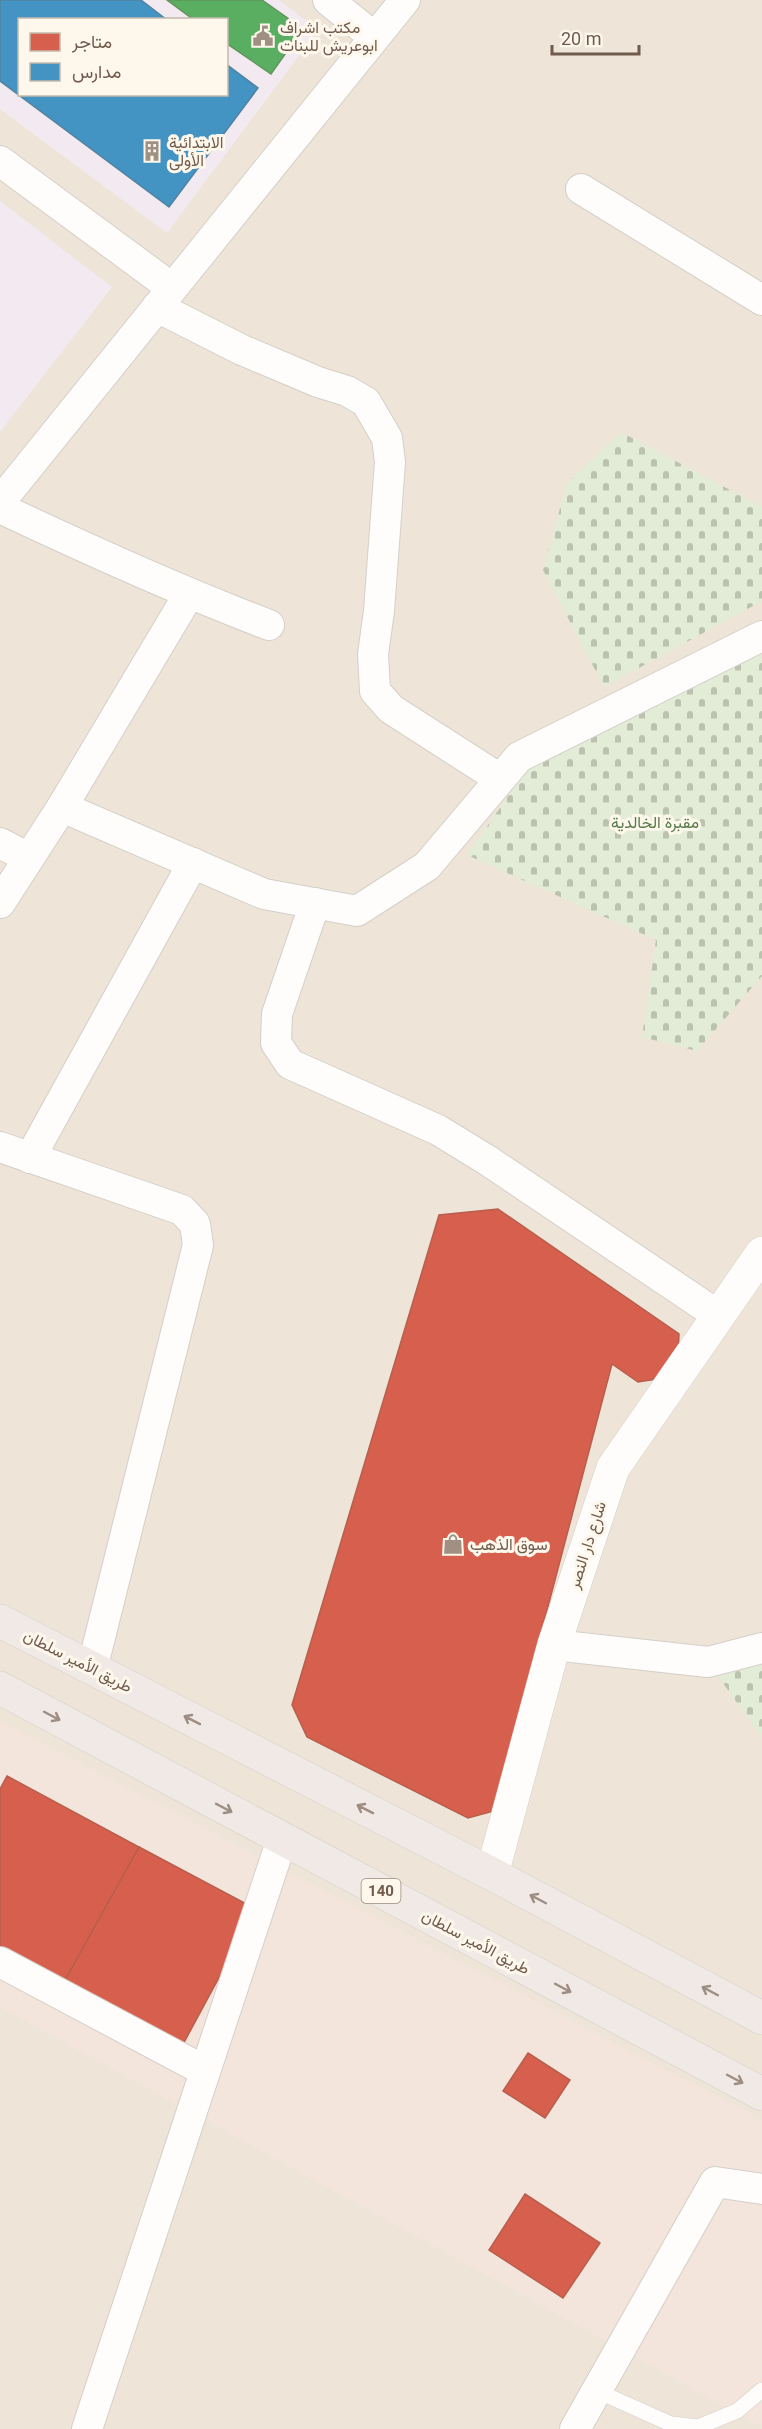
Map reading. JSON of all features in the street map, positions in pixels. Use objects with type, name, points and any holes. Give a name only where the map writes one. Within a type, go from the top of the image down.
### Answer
[{"type":"highway","name":"طريق الأمير سلطان","points":[[0,1621],[492,1874],[762,2018]]},
{"type":"highway","name":"طريق الأمير سلطان","points":[[0,1688],[762,2094]]},
{"type":"street","points":[[328,0],[374,37]]},
{"type":"street","points":[[0,502],[405,0]]},
{"type":"street","points":[[0,161],[164,297],[242,350],[347,391],[366,402],[387,438],[390,462],[379,611],[373,654],[375,691],[400,716],[500,779]]},
{"type":"street","points":[[581,189],[762,300]]},
{"type":"street","points":[[0,508],[189,594],[269,625]]},
{"type":"street","points":[[0,903],[62,807],[189,594]]},
{"type":"street","points":[[62,807],[264,894],[357,911],[427,867],[519,757],[762,636]]},
{"type":"street","points":[[0,843],[29,858]]},
{"type":"street","points":[[30,1158],[193,863]]},
{"type":"street","points":[[315,903],[277,1014],[276,1043],[290,1064],[438,1130],[487,1160],[719,1316]]},
{"type":"street","points":[[0,1147],[182,1209],[195,1224],[198,1245],[93,1669]]},
{"type":"street","name":"شارع دار النصر","points":[[492,1874],[554,1645],[612,1468],[762,1253]]},
{"type":"street","points":[[554,1645],[708,1662],[762,1648]]},
{"type":"street","points":[[87,2429],[282,1839]]},
{"type":"street","points":[[0,1962],[205,2071]]},
{"type":"street","points":[[575,2429],[714,2182],[762,2189]]},
{"type":"lane","points":[[597,2391],[671,2424],[698,2427],[736,2411],[761,2393]]},
{"type":"shaded area","points":[[0,0],[762,0],[762,2429],[0,2429]]},
{"type":"shaded area","points":[[0,0],[279,0],[318,30],[167,233],[0,109]]},
{"type":"shaded area","points":[[0,201],[112,287],[0,432]]},
{"type":"shaded area","points":[[0,1721],[762,2120],[762,2427],[0,2007]]},
{"type":"green space","points":[[621,432],[762,507],[762,601],[604,687],[543,570],[567,483]]},
{"type":"green space","name":"مقبرة الخالدية","points":[[762,650],[762,976],[697,1051],[642,1037],[656,940],[467,855],[530,765]]},
{"type":"green space","points":[[762,1648],[762,1738],[708,1662]]},
{"type":"building: متاجر","name":"سوق الذهب","points":[[498,1209],[679,1334],[678,1357],[663,1378],[638,1382],[612,1364],[494,1811],[468,1818],[307,1737],[292,1705],[439,1215]]},
{"type":"building: متاجر","points":[[7,1776],[139,1847],[63,1984],[0,1950],[0,1789]]},
{"type":"building: متاجر","points":[[139,1847],[256,1909],[181,2048],[63,1984]]},
{"type":"building: متاجر","points":[[528,2053],[570,2080],[545,2118],[503,2091]]},
{"type":"building: متاجر","points":[[525,2194],[600,2243],[563,2298],[489,2250]]},
{"type":"building: مدارس","name":"الابتدائية الأولى","points":[[0,0],[141,0],[164,18],[18,18],[18,94],[0,81]]},
{"type":"building: مدارس","name":"الابتدائية الأولى","points":[[228,66],[258,88],[169,207],[20,96],[228,96]]},
{"type":"building: مرافق عامة","name":"مكتب اشراف ابوعريش للبنات","points":[[167,0],[262,0],[303,29],[271,74],[228,44],[228,18],[191,18]]},
{"type":"place","name":"مكتب اشراف ابوعريش للبنات","points":[[263,36]]},
{"type":"place","name":"الابتدائية الأولى","points":[[152,151]]},
{"type":"place","name":"سوق الذهب","points":[[453,1544]]}]
